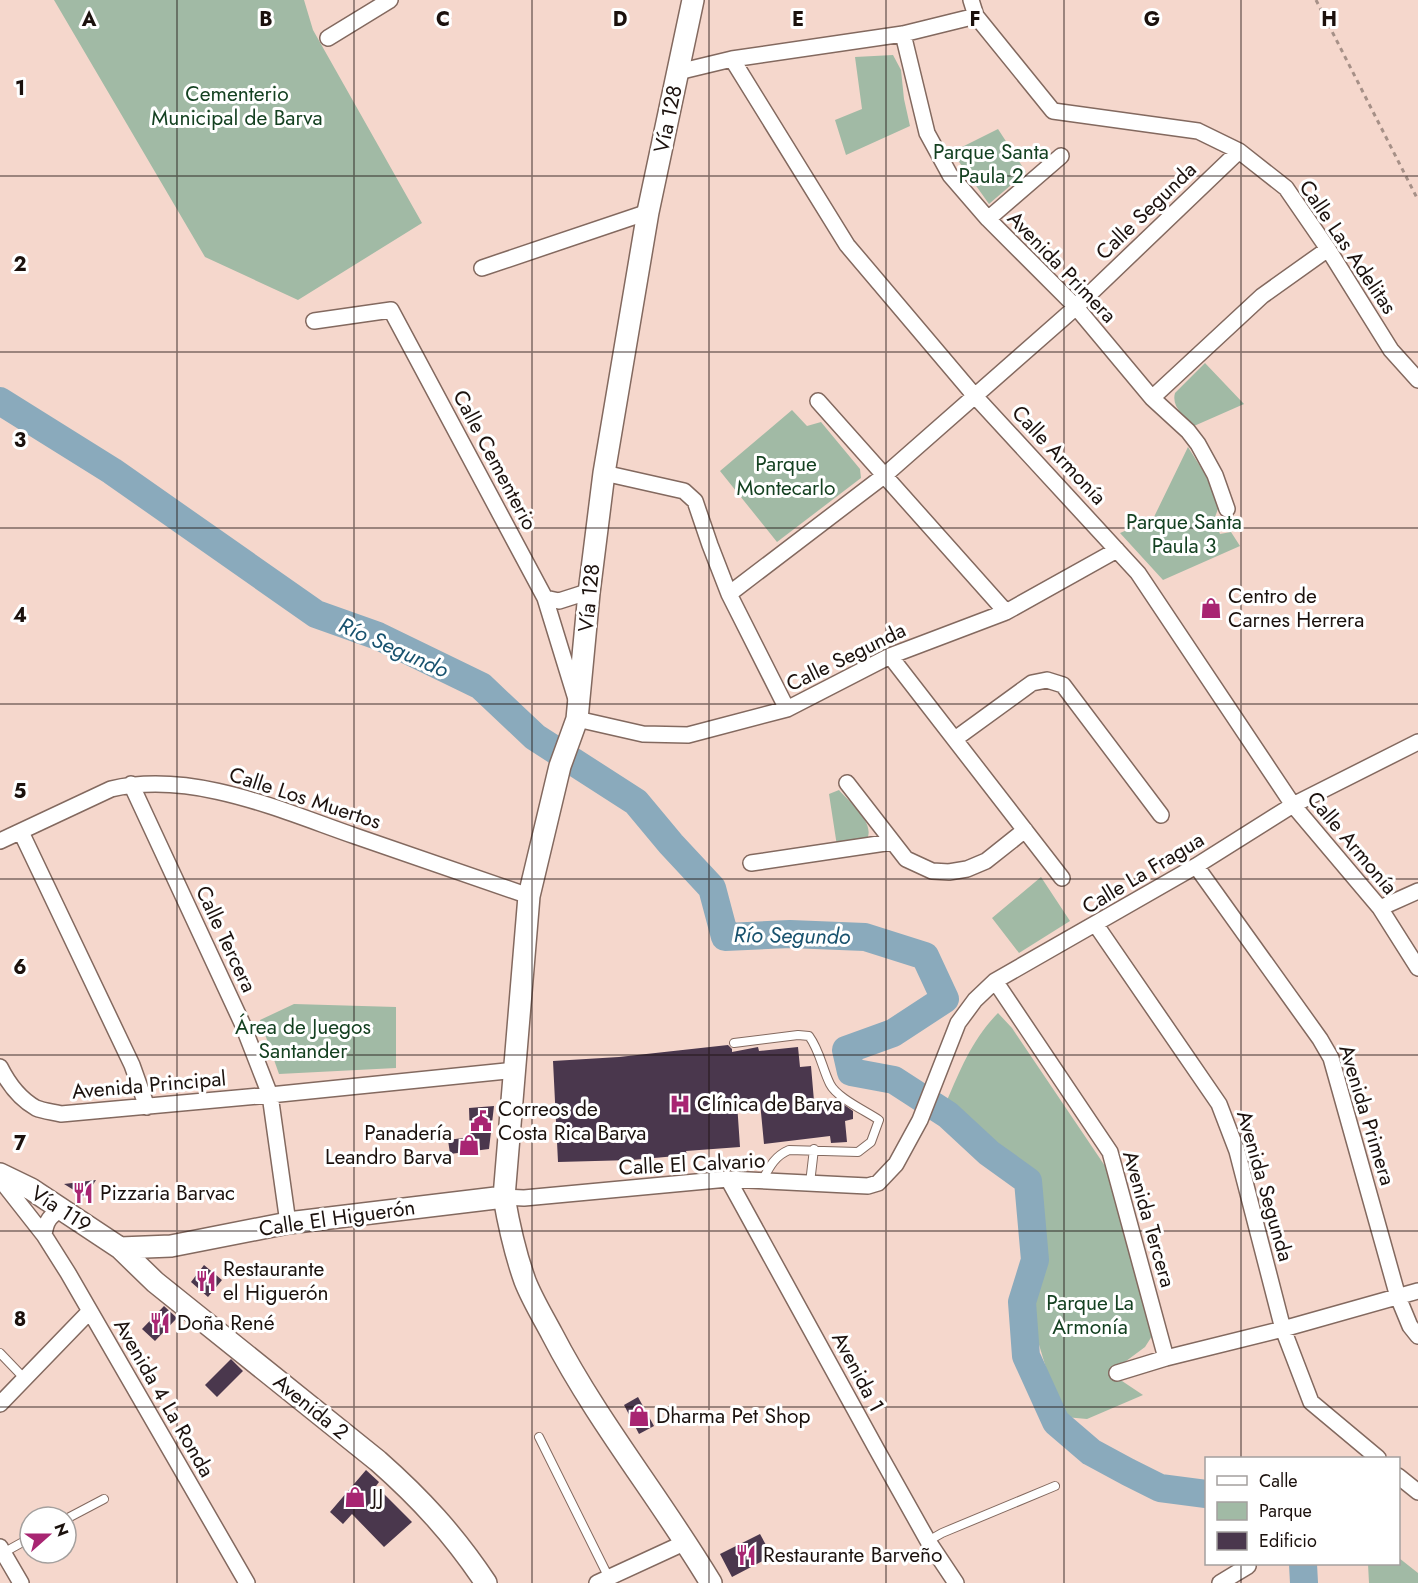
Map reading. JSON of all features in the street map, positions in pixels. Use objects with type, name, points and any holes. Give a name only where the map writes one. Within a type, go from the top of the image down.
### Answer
[{"type":"main road","name":"Vía 128","points":[[693,0],[648,212],[604,473],[576,719],[560,766],[529,896],[504,1197],[512,1243],[526,1284],[557,1344],[594,1406],[711,1583]]},
{"type":"main road","name":"Vía 119","points":[[0,1174],[31,1189],[120,1248]]},
{"type":"main road","name":"Calle El Higuerón","points":[[120,1248],[171,1246],[288,1223],[504,1197]]},
{"type":"main road","points":[[155,1282],[150,1269],[150,1261],[156,1254],[171,1246]]},
{"type":"main road","name":"Avenida 2","points":[[120,1248],[155,1282],[378,1461],[412,1491],[463,1548],[486,1583]]},
{"type":"street","points":[[328,38],[390,0]]},
{"type":"street","name":"Calle Las Adelitas","points":[[971,0],[976,16],[1053,111],[1198,130],[1239,151],[1286,188],[1328,249],[1391,350],[1418,380]]},
{"type":"street","points":[[678,72],[732,59],[903,34],[976,16]]},
{"type":"street","name":"Avenida Primera","points":[[903,34],[927,133],[950,175],[988,219],[1076,307],[1152,398],[1188,431],[1215,475],[1227,509]]},
{"type":"street","name":"Calle Armonía","points":[[732,59],[847,245],[974,395],[1138,573],[1293,806],[1380,908],[1418,968]]},
{"type":"street","name":"Calle Segunda","points":[[729,594],[885,475],[1076,307],[1239,151]]},
{"type":"street","points":[[988,219],[1061,156]]},
{"type":"street","points":[[482,268],[648,212]]},
{"type":"street","points":[[1152,398],[1262,296],[1328,249]]},
{"type":"street","name":"Calle Cementerio","points":[[314,321],[391,310],[545,598],[576,719]]},
{"type":"street","points":[[818,400],[1006,612]]},
{"type":"street","points":[[604,473],[684,491],[695,501],[729,594],[787,709]]},
{"type":"street","name":"Calle Segunda","points":[[576,719],[643,734],[688,735],[787,709],[891,656],[1006,612],[1117,550]]},
{"type":"street","points":[[545,598],[559,601],[589,593]]},
{"type":"street","points":[[891,656],[1062,878]]},
{"type":"street","points":[[955,740],[1032,683],[1047,680],[1063,685],[1161,815]]},
{"type":"street","name":"Calle La Fragua","points":[[920,1120],[958,1023],[975,1000],[995,981],[1096,925],[1293,806],[1418,742]]},
{"type":"street","points":[[847,783],[906,859],[932,871],[949,872],[968,869],[986,861],[1025,830]]},
{"type":"street","name":"Calle Los Muertos","points":[[0,841],[111,789],[131,784],[167,784],[236,795],[529,896]]},
{"type":"street","name":"Calle Tercera","points":[[131,784],[242,1023],[270,1095],[288,1223]]},
{"type":"street","points":[[21,832],[132,1065],[147,1107]]},
{"type":"street","points":[[751,863],[892,842]]},
{"type":"street","name":"Avenida Primera","points":[[1196,866],[1320,1039],[1331,1058],[1398,1297],[1410,1326],[1418,1336]]},
{"type":"street","points":[[1380,908],[1418,891]]},
{"type":"street","name":"Avenida Segunda","points":[[1096,925],[1219,1104],[1237,1151],[1283,1329],[1311,1402],[1377,1457]]},
{"type":"street","name":"Avenida Tercera","points":[[995,981],[1110,1152],[1166,1358]]},
{"type":"street","name":"Avenida Principal","points":[[0,1067],[7,1080],[20,1095],[37,1108],[61,1114],[516,1070]]},
{"type":"street","name":"Calle El Calvario","points":[[504,1197],[524,1198],[728,1179],[868,1186],[878,1183],[896,1164],[920,1120]]},
{"type":"street","name":"Avenida 4 La Ronda","points":[[0,1179],[44,1235],[247,1583]]},
{"type":"street","name":"Avenida 1","points":[[728,1179],[928,1541],[956,1583]]},
{"type":"street","points":[[44,1235],[46,1221],[62,1209]]},
{"type":"street","points":[[1117,1373],[1418,1291]]},
{"type":"street","points":[[0,1404],[89,1312]]},
{"type":"street","points":[[1400,1478],[1418,1492]]},
{"type":"street","points":[[603,1580],[686,1542]]},
{"type":"street","points":[[1,1550],[21,1583]]},
{"type":"street","points":[[1220,1583],[1248,1566]]},
{"type":"lane","points":[[735,1043],[798,1035],[810,1036],[817,1046],[831,1086],[841,1096],[879,1120],[871,1142],[858,1152],[789,1150],[781,1153],[772,1161],[763,1179]]},
{"type":"lane","points":[[810,1182],[813,1149]]},
{"type":"lane","points":[[0,1353],[24,1378]]},
{"type":"lane","points":[[539,1437],[603,1580]]},
{"type":"lane","points":[[928,1541],[1055,1486]]},
{"type":"lane","points":[[78,1512],[104,1498]]},
{"type":"lane","points":[[1,1550],[18,1543]]},
{"type":"path","points":[[1316,0],[1418,200]]},
{"type":"green space","name":"Cementerio Municipal de Barva","points":[[54,0],[304,0],[313,30],[422,223],[298,300],[205,257]]},
{"type":"green space","points":[[893,55],[901,70],[910,126],[846,155],[835,120],[862,109],[855,57]]},
{"type":"green space","name":"Parque Santa Paula 2","points":[[998,129],[1026,172],[989,204],[952,152]]},
{"type":"green space","points":[[1205,363],[1244,404],[1194,426],[1177,407],[1174,398],[1175,393]]},
{"type":"green space","name":"Parque Montecarlo","points":[[792,410],[807,426],[821,422],[860,469],[861,478],[777,542],[720,471]]},
{"type":"green space","name":"Parque Santa Paula 3","points":[[1188,447],[1205,474],[1219,506],[1214,520],[1220,534],[1231,532],[1240,546],[1163,580],[1120,533],[1153,519]]},
{"type":"green space","points":[[839,790],[866,821],[868,835],[865,842],[837,846],[829,794]]},
{"type":"green space","points":[[1041,877],[1070,921],[1019,953],[992,918]]},
{"type":"green space","name":"Área de Juegos Santander","points":[[294,1004],[396,1007],[396,1068],[279,1074],[260,1020]]},
{"type":"green space","name":"Parque La Armonía","points":[[998,1013],[1012,1028],[1105,1166],[1152,1336],[1145,1347],[1110,1373],[1143,1395],[1087,1419],[1065,1417],[1052,1388],[1037,1338],[1033,1300],[1044,1262],[1039,1179],[946,1103],[974,1044]]},
{"type":"green space","points":[[1400,1559],[1418,1573],[1418,1583],[1369,1583],[1368,1565],[1400,1565]]},
{"type":"building","name":"Clínica de Barva","points":[[728,1045],[732,1052],[758,1047],[759,1051],[798,1047],[800,1067],[811,1066],[814,1101],[836,1099],[853,1111],[853,1119],[845,1121],[847,1142],[831,1143],[830,1136],[764,1144],[760,1102],[737,1103],[740,1147],[686,1151],[687,1155],[632,1160],[558,1162],[553,1061],[619,1057]]},
{"type":"building","points":[[494,1106],[489,1149],[450,1154],[448,1140],[470,1137],[469,1108]]},
{"type":"building","name":"Pizzaria Barvac","points":[[96,1180],[85,1197],[64,1184]]},
{"type":"building","name":"Restaurante el Higuerón","points":[[204,1265],[222,1280],[208,1297],[191,1282]]},
{"type":"building","name":"Doña René","points":[[164,1306],[177,1318],[155,1341],[142,1329]]},
{"type":"building","points":[[231,1359],[243,1371],[217,1397],[205,1385]]},
{"type":"building","name":"Dharma Pet Shop","points":[[638,1397],[654,1426],[639,1434],[624,1405]]},
{"type":"building","points":[[366,1470],[379,1482],[376,1486],[412,1522],[384,1547],[352,1514],[343,1524],[330,1512]]},
{"type":"building","name":"Restaurante Barveño","points":[[760,1534],[772,1556],[732,1577],[720,1554]]},
{"type":"waterway","name":"Río Segundo","points":[[0,401],[112,471],[316,614],[378,636],[481,686],[535,737],[636,802],[712,888],[725,937],[790,934],[865,937],[925,956],[945,999],[893,1033],[846,1050],[851,1072],[894,1080],[948,1115],[989,1153],[1028,1181],[1035,1260],[1022,1302],[1026,1356],[1056,1422],[1091,1452],[1160,1488],[1205,1494]]},
{"type":"waterway","name":"Río Segundo","points":[[1303,1565],[1304,1583]]},
{"type":"place","name":"Centro de Carnes Herrera","points":[[1211,608]]},
{"type":"place","name":"Clínica de Barva","points":[[680,1104]]},
{"type":"place","name":"Correos de Costa Rica Barva","points":[[481,1121]]},
{"type":"place","name":"Panadería Leandro Barva","points":[[469,1145]]},
{"type":"place","name":"Pizzaria Barvac","points":[[83,1193]]},
{"type":"place","name":"Restaurante el Higuerón","points":[[206,1281]]},
{"type":"place","name":"Doña René","points":[[160,1323]]},
{"type":"place","name":"Dharma Pet Shop","points":[[639,1416]]},
{"type":"place","name":"JJ","points":[[355,1497]]},
{"type":"place","name":"Restaurante Barveño","points":[[746,1555]]}]
